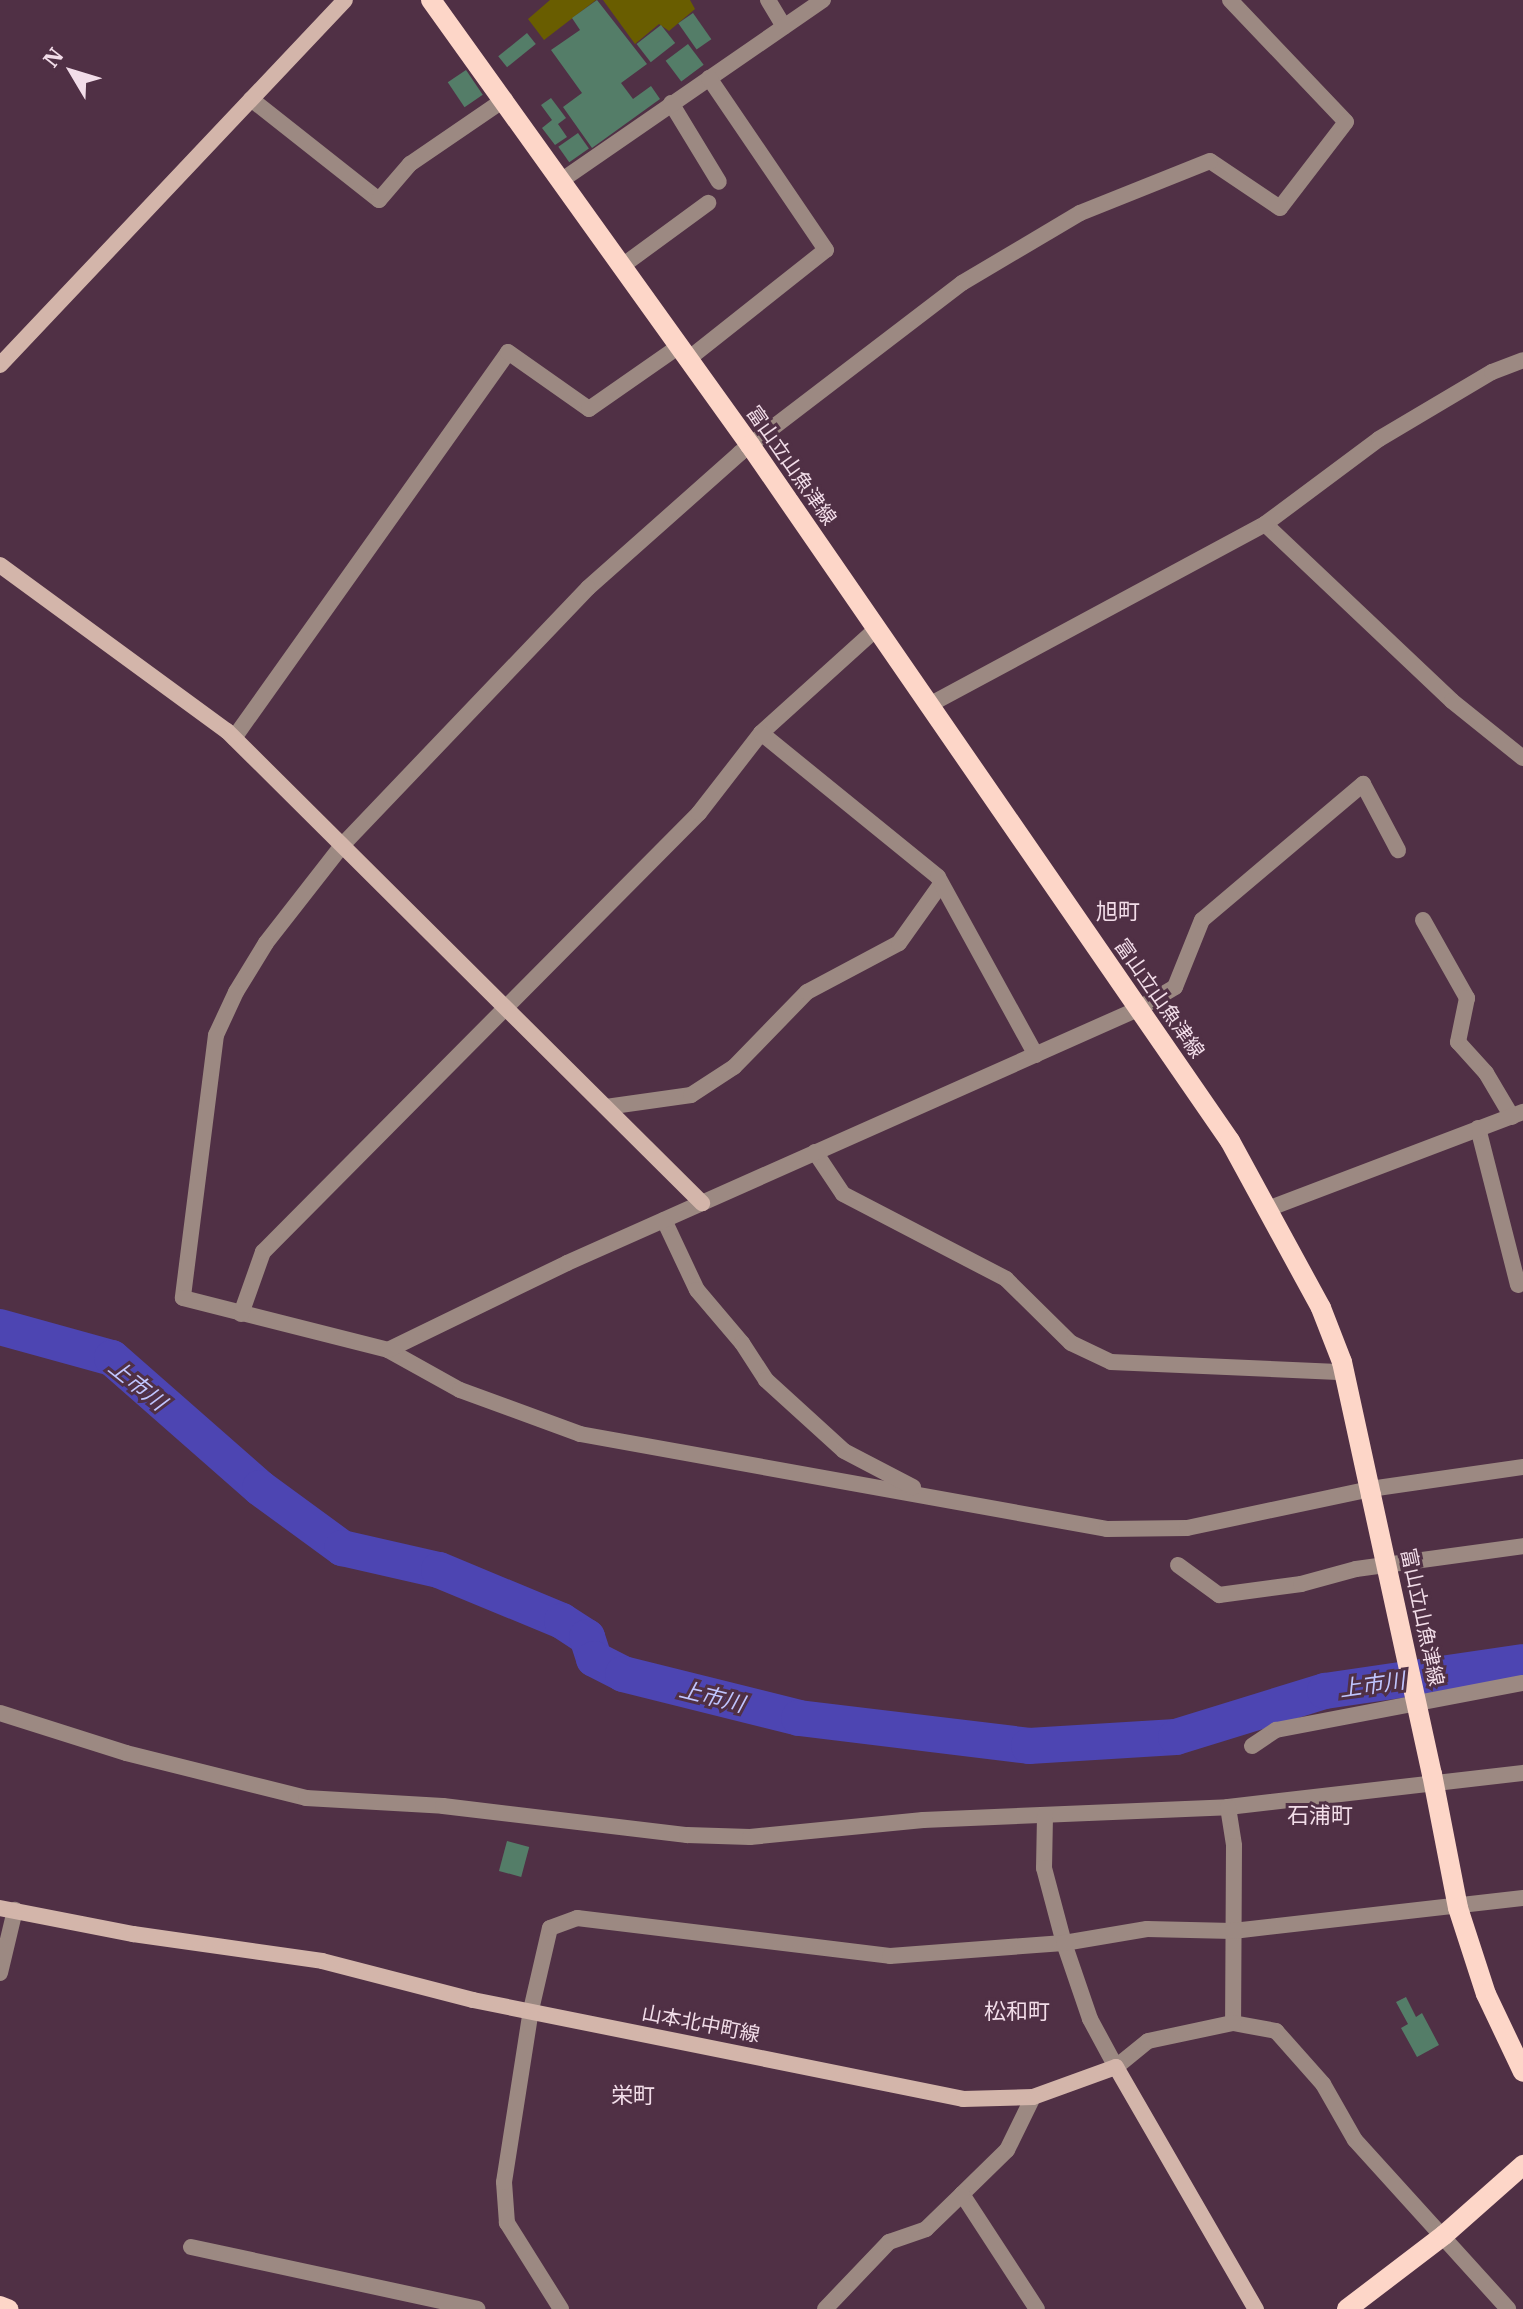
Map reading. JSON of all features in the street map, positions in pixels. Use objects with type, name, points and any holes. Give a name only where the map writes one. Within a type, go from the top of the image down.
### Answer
[{"type":"main road","name":"富山立山魚津線","points":[[431,0],[505,99],[750,445],[1138,1009],[1270,1208],[1321,1308],[1344,1372],[1434,1780],[1458,1908],[1486,1994],[1523,2072]]},
{"type":"main road","points":[[1347,2309],[1444,2235],[1523,2165]]},
{"type":"main road","points":[[0,2306],[8,2309]]},
{"type":"street","points":[[0,365],[345,0]]},
{"type":"street","points":[[768,0],[784,27]]},
{"type":"street","points":[[562,180],[823,0]]},
{"type":"street","points":[[1230,0],[1346,122],[1280,208],[1210,161],[1080,213],[962,283],[750,445],[588,588],[344,843],[266,943],[216,1035],[183,1298],[388,1350],[460,1390],[580,1434],[1107,1529],[1187,1528],[1371,1492],[1523,1467]]},
{"type":"street","points":[[234,738],[508,352],[589,409],[683,353],[826,250],[709,78]]},
{"type":"street","points":[[251,99],[379,200],[410,164],[505,99]]},
{"type":"street","points":[[671,103],[719,182]]},
{"type":"street","points":[[622,266],[708,203]]},
{"type":"street","points":[[929,705],[1265,524],[1379,439],[1492,372],[1523,360]]},
{"type":"street","points":[[1265,524],[1452,701],[1523,758]]},
{"type":"street","points":[[0,565],[234,738],[344,843],[702,1203]]},
{"type":"street","points":[[241,1314],[263,1252],[699,813],[761,733],[876,629]]},
{"type":"street","points":[[761,733],[941,884],[1036,1055]]},
{"type":"street","points":[[388,1350],[664,1220],[1138,1009],[1175,987],[1202,920],[1363,784],[1398,850]]},
{"type":"street","points":[[606,1107],[691,1095],[734,1067],[807,992],[899,943],[941,884]]},
{"type":"street","points":[[1270,1208],[1517,1114],[1458,1042],[1467,998],[1423,920]]},
{"type":"street","points":[[1478,1128],[1518,1285]]},
{"type":"street","points":[[815,1152],[843,1194],[1006,1279],[1071,1343],[1111,1362],[1344,1372]]},
{"type":"street","points":[[664,1220],[697,1290],[742,1343],[766,1380],[844,1451],[929,1496]]},
{"type":"street","points":[[1178,1565],[1219,1595],[1301,1584],[1356,1569],[1523,1546]]},
{"type":"street","points":[[1252,1746],[1276,1730],[1523,1683]]},
{"type":"street","points":[[0,1713],[126,1753],[306,1798],[750,1837],[923,1820],[1228,1807],[1434,1780],[1523,1773]]},
{"type":"street","points":[[1228,1807],[1233,2023]]},
{"type":"street","points":[[1045,1816],[1044,1868],[1064,1943],[1090,2019],[1256,2309]]},
{"type":"street","points":[[561,2309],[507,2223],[504,2182],[531,2010],[550,1928],[577,1918],[890,1956],[1064,1943],[1147,1929],[1233,1931],[1458,1908],[1523,1898]]},
{"type":"street","points":[[0,1973],[7,1909]]},
{"type":"street","name":"山本北中町線","points":[[7,1909],[133,1934],[322,1961],[531,2010],[963,2099],[1033,2097],[1116,2067]]},
{"type":"street","points":[[1116,2067],[1148,2041],[1233,2023],[1276,2031],[1323,2084],[1355,2140],[1508,2309]]},
{"type":"street","points":[[825,2309],[889,2242],[926,2229],[1007,2150],[1033,2097]]},
{"type":"street","points":[[962,2194],[1037,2309]]},
{"type":"street","points":[[191,2247],[477,2309]]},
{"type":"shaded area","points":[[550,0],[596,0],[544,40],[528,19]]},
{"type":"shaded area","points":[[603,0],[690,0],[695,9],[669,31],[659,24],[635,44]]},
{"type":"building","points":[[597,0],[647,64],[621,83],[633,99],[651,86],[660,99],[592,148],[563,107],[582,93],[551,50],[580,30],[572,18]]},
{"type":"building","points":[[693,13],[711,39],[697,50],[678,23]]},
{"type":"building","points":[[661,25],[675,43],[651,62],[637,44]]},
{"type":"building","points":[[527,33],[536,44],[507,67],[498,56]]},
{"type":"building","points":[[688,44],[704,65],[681,82],[666,61]]},
{"type":"building","points":[[466,70],[483,95],[465,107],[448,82]]},
{"type":"building","points":[[551,98],[566,118],[558,124],[567,137],[555,145],[542,128],[552,120],[541,105]]},
{"type":"building","points":[[578,133],[589,149],[569,162],[558,147]]},
{"type":"building","points":[[507,1841],[529,1847],[521,1877],[499,1871]]},
{"type":"building","points":[[1406,1997],[1416,2017],[1422,2013],[1439,2045],[1417,2057],[1401,2028],[1408,2024],[1396,2002]]},
{"type":"waterway","name":"上市川","points":[[0,1327],[112,1358],[260,1488],[342,1548],[439,1570],[562,1621],[587,1637],[594,1659],[623,1674],[799,1718],[1029,1746],[1176,1737],[1325,1691],[1523,1662]]},
{"type":"district","name":"旭町","points":[[1118,911]]},
{"type":"district","name":"石浦町","points":[[1320,1815]]},
{"type":"district","name":"松和町","points":[[1017,2011]]},
{"type":"district","name":"栄町","points":[[633,2095]]}]
